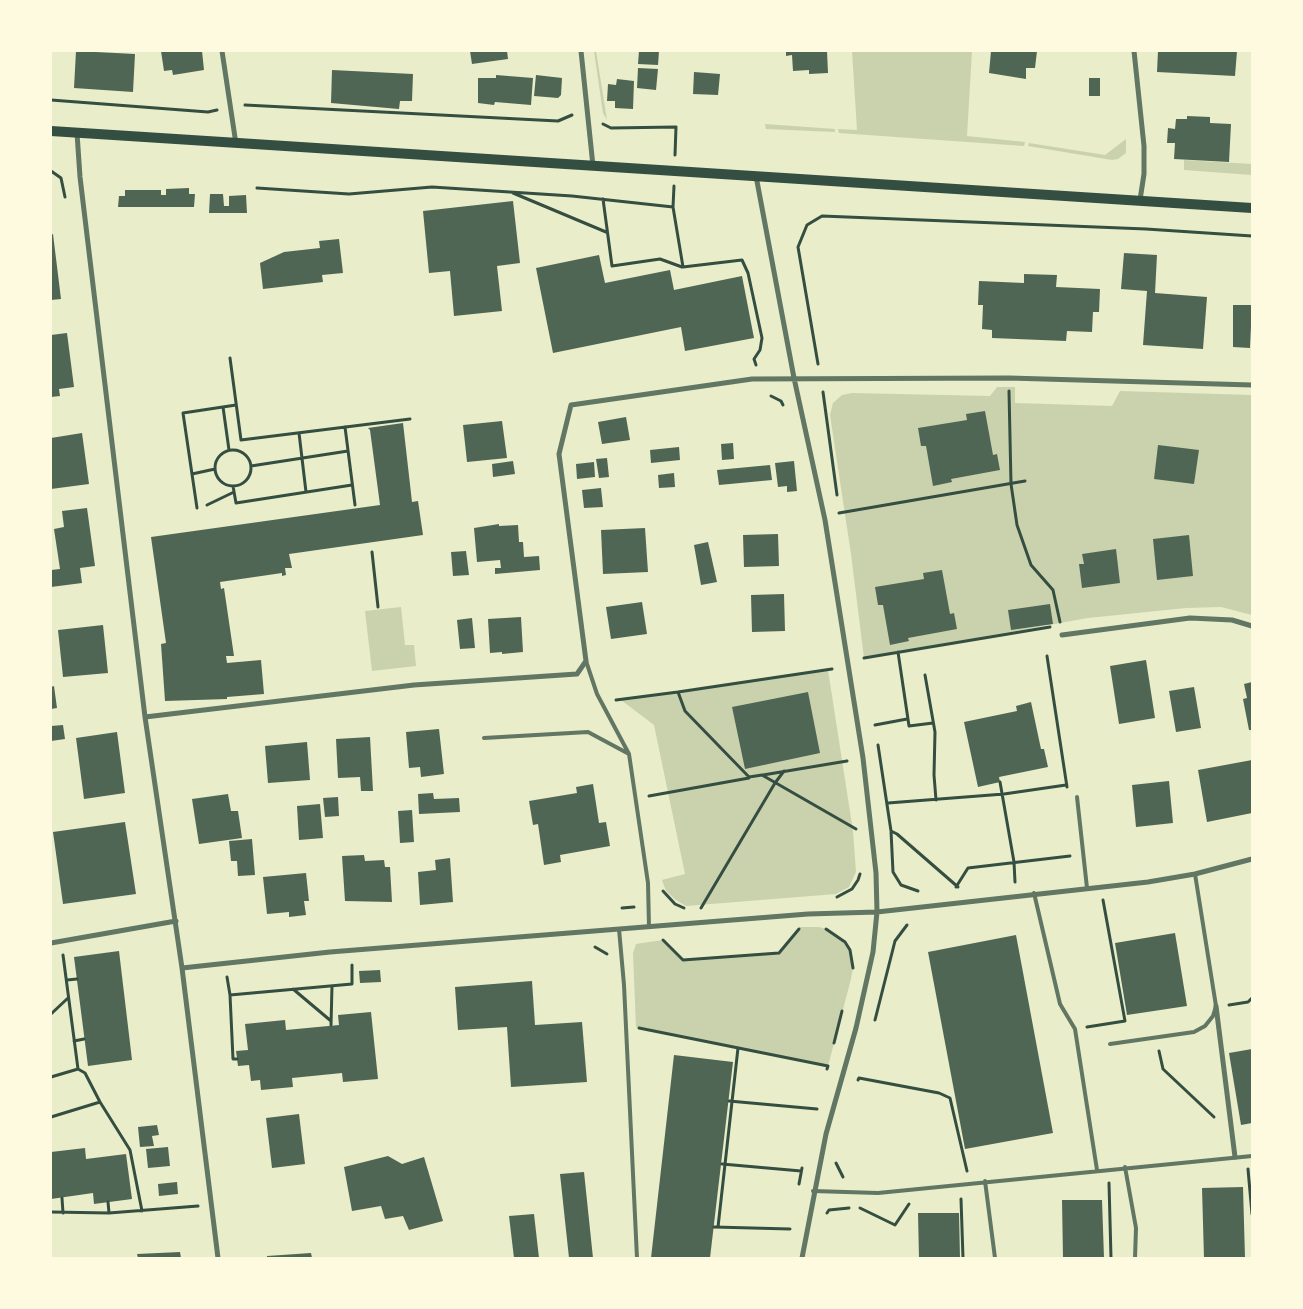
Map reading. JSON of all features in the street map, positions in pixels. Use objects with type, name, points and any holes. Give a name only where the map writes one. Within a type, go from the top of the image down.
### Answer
[{"type":"main road","points":[[51,131],[1252,208]]},
{"type":"street","points":[[222,51],[236,144]]},
{"type":"street","points":[[581,51],[593,166]]},
{"type":"street","points":[[1134,51],[1144,146],[1144,174],[1140,200]]},
{"type":"street","points":[[77,133],[81,187],[145,717],[176,921],[218,1258]]},
{"type":"street","points":[[756,176],[794,378],[825,520],[874,840],[877,912],[873,952],[865,989],[826,1134],[802,1258]]},
{"type":"street","points":[[145,717],[414,686],[577,674],[586,662],[559,454],[571,405],[760,379],[794,378],[1009,378],[1252,385]]},
{"type":"street","points":[[1062,635],[1190,618],[1232,620],[1252,626]]},
{"type":"street","points":[[182,968],[330,952],[808,914],[877,912],[1101,887],[1195,874],[1252,860]]},
{"type":"street","points":[[51,943],[176,921]]},
{"type":"street","points":[[1216,1006],[1235,1157]]},
{"type":"lane","points":[[586,662],[602,702],[629,754],[648,883],[649,927]]},
{"type":"lane","points":[[484,738],[588,732],[629,754]]},
{"type":"lane","points":[[1077,797],[1087,888]]},
{"type":"lane","points":[[1110,1044],[1194,1032],[1205,1026],[1213,1016],[1216,1006],[1195,874]]},
{"type":"lane","points":[[1034,893],[1060,1004],[1075,1029],[1096,1170]]},
{"type":"lane","points":[[619,929],[624,985],[637,1258]]},
{"type":"lane","points":[[814,1191],[878,1193],[1125,1167],[1252,1156]]},
{"type":"lane","points":[[1125,1167],[1136,1228],[1135,1258]]},
{"type":"lane","points":[[985,1181],[995,1258]]},
{"type":"path","points":[[51,100],[208,112],[231,104],[558,121],[571,117],[576,110],[600,109],[604,125],[611,128],[676,127]]},
{"type":"path","points":[[256,188],[349,194],[432,187],[603,199],[673,208],[683,267]]},
{"type":"path","points":[[511,192],[607,232]]},
{"type":"path","points":[[603,199],[612,266],[660,259],[683,267],[742,260],[748,273],[762,338],[760,350],[754,359],[765,394],[781,401],[784,407]]},
{"type":"path","points":[[840,518],[821,378],[798,247],[807,225],[822,216],[1146,229],[1252,236]]},
{"type":"path","points":[[230,358],[241,440],[410,419]]},
{"type":"path","points":[[1009,378],[1011,484],[1014,510],[1022,542],[1037,574],[1053,590],[1062,635]]},
{"type":"path","points":[[197,508],[183,413],[236,405]]},
{"type":"path","points":[[223,407],[229,450]]},
{"type":"path","points":[[345,427],[355,504]]},
{"type":"path","points":[[299,433],[306,492]]},
{"type":"path","points":[[229,450],[244,453],[251,466],[246,479],[233,486],[224,484],[218,478],[215,469],[216,460],[221,453],[229,450]]},
{"type":"path","points":[[251,466],[348,451]]},
{"type":"path","points":[[192,474],[215,469]]},
{"type":"path","points":[[839,513],[1025,481]]},
{"type":"path","points":[[233,486],[236,503],[352,485]]},
{"type":"path","points":[[207,505],[234,492]]},
{"type":"path","points":[[372,552],[378,607]]},
{"type":"path","points":[[864,658],[1061,625]]},
{"type":"path","points":[[863,649],[866,668]]},
{"type":"path","points":[[898,652],[909,726],[933,723]]},
{"type":"path","points":[[1047,656],[1068,798],[1077,797]]},
{"type":"path","points":[[830,659],[833,678]]},
{"type":"path","points":[[602,702],[832,669]]},
{"type":"path","points":[[926,675],[933,723],[936,800]]},
{"type":"path","points":[[678,692],[685,711],[749,777]]},
{"type":"path","points":[[874,715],[888,803],[893,872],[897,881],[908,889],[924,890]]},
{"type":"path","points":[[875,725],[908,719]]},
{"type":"path","points":[[845,752],[848,770]]},
{"type":"path","points":[[636,799],[749,777],[847,761]]},
{"type":"path","points":[[701,909],[775,782],[784,772]]},
{"type":"path","points":[[762,775],[856,829]]},
{"type":"path","points":[[1000,782],[1004,794],[1016,881],[1006,882]]},
{"type":"path","points":[[888,803],[1004,794],[1066,785]]},
{"type":"path","points":[[855,819],[857,837]]},
{"type":"path","points":[[891,832],[897,834],[958,887]]},
{"type":"path","points":[[958,887],[968,868],[1084,854]]},
{"type":"path","points":[[834,898],[852,889],[858,880],[860,870]]},
{"type":"path","points":[[661,886],[663,892],[675,904],[687,910]]},
{"type":"path","points":[[952,888],[968,886]]},
{"type":"path","points":[[1075,1029],[1125,1021],[1101,887]]},
{"type":"path","points":[[694,909],[711,908]]},
{"type":"path","points":[[874,1022],[895,941],[906,926],[912,922]]},
{"type":"path","points":[[655,941],[663,940],[683,960],[779,954],[800,927]]},
{"type":"path","points":[[819,927],[829,930],[845,942],[852,958],[852,973]]},
{"type":"path","points":[[61,941],[78,1068],[85,1073],[100,1102],[130,1150],[142,1211]]},
{"type":"path","points":[[589,946],[599,948],[611,958]]},
{"type":"path","points":[[230,995],[352,984],[351,966],[360,965]]},
{"type":"path","points":[[222,977],[228,977],[233,1059],[237,1058]]},
{"type":"path","points":[[66,980],[77,979]]},
{"type":"path","points":[[293,990],[331,1023],[332,986]]},
{"type":"path","points":[[51,1014],[69,998]]},
{"type":"path","points":[[1216,1006],[1248,1002],[1252,998]]},
{"type":"path","points":[[833,1047],[843,1008]]},
{"type":"path","points":[[636,1028],[636,1037]]},
{"type":"path","points":[[1156,1037],[1163,1069],[1233,1134]]},
{"type":"path","points":[[74,1041],[84,1039]]},
{"type":"path","points":[[738,1048],[716,1227],[790,1229]]},
{"type":"path","points":[[828,1066],[830,1056]]},
{"type":"path","points":[[51,1077],[78,1068]]},
{"type":"path","points":[[859,1078],[861,1069]]},
{"type":"path","points":[[731,1101],[817,1109]]},
{"type":"path","points":[[51,1116],[100,1102]]},
{"type":"path","points":[[724,1164],[801,1171]]},
{"type":"path","points":[[1248,1166],[1252,1214]]},
{"type":"path","points":[[1109,1179],[1111,1258]]},
{"type":"path","points":[[963,1258],[961,1194],[964,1183]]},
{"type":"path","points":[[62,1198],[63,1213]]},
{"type":"path","points":[[108,1202],[109,1213]]},
{"type":"path","points":[[51,1212],[109,1213],[211,1204]]},
{"type":"green space","points":[[594,51],[596,51],[607,120],[603,113]]},
{"type":"green space","points":[[852,51],[972,51],[967,136],[1025,142],[1024,146],[839,133],[838,129],[857,130]]},
{"type":"green space","points":[[765,124],[835,129],[835,132],[766,129]]},
{"type":"green space","points":[[1126,139],[1126,153],[1118,159],[1112,160],[1028,146],[1029,143],[1105,155]]},
{"type":"green space","points":[[1184,160],[1252,164],[1252,175],[1184,170]]},
{"type":"green space","points":[[997,387],[1015,387],[1015,403],[1112,406],[1120,391],[1252,395],[1252,615],[1221,607],[1186,608],[1088,618],[864,658],[851,554],[830,415],[833,403],[842,395],[852,393],[990,396]]},
{"type":"green space","points":[[401,607],[405,645],[414,645],[416,666],[372,671],[365,611]]},
{"type":"green space","points":[[828,670],[853,831],[856,872],[849,887],[836,894],[686,906],[676,900],[666,891],[662,880],[685,874],[654,725],[621,700]]},
{"type":"green space","points":[[800,927],[819,927],[829,930],[838,936],[850,950],[853,967],[851,979],[828,1066],[636,1027],[633,953],[636,944],[663,940],[683,960],[779,953]]},
{"type":"building","points":[[76,51],[135,54],[133,92],[74,88]]},
{"type":"building","points":[[161,51],[202,51],[204,70],[173,75],[172,70],[164,71]]},
{"type":"building","points":[[470,51],[507,51],[508,59],[472,64]]},
{"type":"building","points":[[639,51],[659,51],[658,65],[638,64]]},
{"type":"building","points":[[786,51],[827,51],[828,73],[809,74],[809,70],[793,71],[792,55],[786,56]]},
{"type":"building","points":[[991,51],[1037,51],[1035,68],[1026,68],[1026,79],[989,73]]},
{"type":"building","points":[[1158,51],[1237,51],[1235,76],[1157,72]]},
{"type":"building","points":[[638,68],[658,69],[656,90],[637,88]]},
{"type":"building","points":[[332,70],[413,74],[412,101],[400,101],[399,109],[331,103]]},
{"type":"building","points":[[694,72],[720,74],[718,95],[693,94]]},
{"type":"building","points":[[496,75],[533,78],[531,105],[495,102],[494,105],[478,103],[478,78],[496,78]]},
{"type":"building","points":[[536,75],[562,78],[561,95],[558,98],[534,96]]},
{"type":"building","points":[[1089,78],[1100,78],[1100,96],[1089,96]]},
{"type":"building","points":[[617,79],[634,81],[633,109],[615,108],[615,101],[607,101],[608,84],[616,85]]},
{"type":"building","points":[[1187,116],[1210,117],[1210,123],[1231,124],[1229,162],[1174,159],[1175,143],[1167,143],[1168,128],[1175,129],[1176,119],[1187,119]]},
{"type":"building","points":[[189,188],[189,194],[195,194],[194,207],[118,207],[119,196],[125,196],[125,190],[161,190],[161,195],[166,195],[166,189]]},
{"type":"building","points":[[210,194],[223,194],[224,206],[229,206],[229,196],[246,195],[247,213],[209,213]]},
{"type":"building","points":[[513,201],[520,263],[497,266],[502,311],[454,316],[450,271],[429,273],[423,211]]},
{"type":"building","points":[[53,234],[61,299],[51,300],[51,235]]},
{"type":"building","points":[[339,239],[343,273],[322,275],[323,282],[263,289],[260,263],[284,252],[320,248],[319,241]]},
{"type":"building","points":[[1124,253],[1157,255],[1155,293],[1207,297],[1203,349],[1143,345],[1147,291],[1121,289]]},
{"type":"building","points":[[599,255],[605,283],[670,270],[674,290],[742,276],[754,338],[685,351],[681,327],[553,353],[536,268]]},
{"type":"building","points":[[1024,274],[1057,275],[1056,287],[1100,289],[1099,312],[1093,312],[1092,332],[1067,331],[1066,341],[992,338],[992,330],[982,329],[983,305],[978,305],[979,281],[1024,283]]},
{"type":"building","points":[[1233,305],[1252,305],[1250,348],[1233,347]]},
{"type":"building","points":[[67,333],[74,387],[59,389],[60,396],[51,397],[51,335]]},
{"type":"building","points":[[985,411],[993,455],[997,454],[1000,470],[951,479],[952,482],[933,486],[926,446],[921,446],[918,428],[967,420],[966,414]]},
{"type":"building","points":[[626,417],[630,440],[602,444],[598,422]]},
{"type":"building","points":[[502,421],[507,458],[467,462],[463,425]]},
{"type":"building","points":[[403,423],[412,502],[418,501],[423,535],[289,554],[292,568],[285,568],[286,575],[282,576],[282,573],[220,582],[221,589],[224,588],[234,656],[226,656],[227,663],[261,660],[264,694],[227,697],[227,699],[165,701],[161,644],[166,643],[151,537],[380,505],[370,430],[368,428]]},
{"type":"building","points":[[82,433],[89,484],[51,489],[51,438]]},
{"type":"building","points":[[733,443],[734,459],[722,460],[721,444]]},
{"type":"building","points":[[1158,445],[1199,450],[1194,484],[1154,479]]},
{"type":"building","points":[[679,447],[680,460],[651,463],[650,450]]},
{"type":"building","points":[[607,458],[609,477],[599,478],[596,459]]},
{"type":"building","points":[[513,461],[515,474],[493,477],[492,464]]},
{"type":"building","points":[[794,461],[797,491],[787,492],[787,486],[778,487],[775,463]]},
{"type":"building","points":[[594,462],[595,477],[577,479],[576,464]]},
{"type":"building","points":[[770,465],[772,480],[719,485],[717,470]]},
{"type":"building","points":[[674,473],[675,487],[659,488],[658,475]]},
{"type":"building","points":[[601,488],[603,507],[584,508],[582,490]]},
{"type":"building","points":[[87,508],[95,566],[80,568],[82,583],[51,587],[51,570],[60,569],[54,529],[64,527],[62,511]]},
{"type":"building","points":[[499,524],[499,526],[518,525],[519,542],[523,542],[524,557],[539,556],[540,570],[495,574],[495,568],[501,568],[500,560],[477,562],[474,528]]},
{"type":"building","points":[[645,528],[648,572],[603,574],[601,530]]},
{"type":"building","points":[[778,534],[779,566],[744,567],[743,535]]},
{"type":"building","points":[[1189,535],[1193,576],[1157,580],[1153,539]]},
{"type":"building","points":[[708,542],[717,582],[701,585],[694,545]]},
{"type":"building","points":[[1116,549],[1120,583],[1082,588],[1079,564],[1084,564],[1082,554]]},
{"type":"building","points":[[466,551],[469,575],[453,576],[451,552]]},
{"type":"building","points":[[942,570],[950,614],[954,613],[957,629],[908,638],[909,641],[890,645],[883,605],[878,605],[875,587],[924,579],[923,573]]},
{"type":"building","points":[[784,594],[785,631],[752,632],[751,595]]},
{"type":"building","points":[[642,602],[647,634],[611,639],[606,607]]},
{"type":"building","points":[[1050,604],[1053,624],[1011,630],[1008,610]]},
{"type":"building","points":[[521,617],[523,652],[490,653],[488,619]]},
{"type":"building","points":[[472,618],[475,648],[460,649],[457,620]]},
{"type":"building","points":[[103,625],[108,673],[63,677],[58,630]]},
{"type":"building","points":[[1146,660],[1155,718],[1119,724],[1110,666]]},
{"type":"building","points":[[1252,682],[1252,730],[1249,730],[1243,699],[1247,698],[1244,684]]},
{"type":"building","points":[[54,686],[57,708],[51,709],[51,687]]},
{"type":"building","points":[[1194,687],[1201,728],[1176,732],[1169,691]]},
{"type":"building","points":[[808,692],[820,753],[745,769],[732,707]]},
{"type":"building","points":[[1031,702],[1041,749],[1044,749],[1048,767],[999,777],[1000,782],[978,787],[964,722],[1017,711],[1016,706]]},
{"type":"building","points":[[63,725],[65,739],[51,741],[51,726]]},
{"type":"building","points":[[439,729],[444,774],[421,777],[420,767],[409,768],[406,732]]},
{"type":"building","points":[[117,732],[125,793],[84,799],[76,738]]},
{"type":"building","points":[[370,737],[373,791],[361,791],[360,777],[338,778],[336,739]]},
{"type":"building","points":[[307,742],[310,780],[268,783],[265,746]]},
{"type":"building","points":[[1252,760],[1252,813],[1207,822],[1198,770]]},
{"type":"building","points":[[1169,781],[1173,823],[1136,827],[1132,785]]},
{"type":"building","points":[[593,784],[599,823],[606,822],[610,846],[560,855],[561,862],[544,865],[538,824],[533,825],[529,801],[577,793],[576,787]]},
{"type":"building","points":[[433,793],[434,799],[459,798],[460,812],[419,814],[418,794]]},
{"type":"building","points":[[228,794],[231,811],[238,811],[242,838],[199,844],[192,799]]},
{"type":"building","points":[[338,797],[339,816],[325,817],[323,798]]},
{"type":"building","points":[[320,804],[323,838],[299,840],[297,806]]},
{"type":"building","points":[[412,810],[414,842],[400,843],[398,811]]},
{"type":"building","points":[[125,822],[136,894],[63,904],[53,832]]},
{"type":"building","points":[[252,839],[255,875],[238,876],[237,861],[231,861],[229,841]]},
{"type":"building","points":[[364,855],[365,861],[384,860],[385,867],[390,867],[392,902],[345,901],[342,856]]},
{"type":"building","points":[[450,858],[453,902],[420,905],[418,872],[436,870],[435,860]]},
{"type":"building","points":[[306,873],[309,901],[304,901],[306,915],[289,917],[289,912],[267,914],[263,877]]},
{"type":"building","points":[[1175,933],[1187,1006],[1127,1015],[1115,943]]},
{"type":"building","points":[[1016,935],[1053,1133],[965,1149],[928,952]]},
{"type":"building","points":[[119,951],[132,1060],[88,1066],[74,957]]},
{"type":"building","points":[[380,970],[381,982],[360,983],[359,971]]},
{"type":"building","points":[[532,981],[535,1025],[582,1022],[587,1082],[511,1087],[507,1027],[458,1030],[455,987]]},
{"type":"building","points":[[371,1012],[378,1079],[343,1082],[342,1073],[292,1078],[293,1087],[261,1090],[260,1080],[251,1081],[249,1065],[238,1066],[236,1051],[248,1050],[245,1024],[285,1020],[286,1030],[339,1025],[338,1015]]},
{"type":"building","points":[[1252,1049],[1252,1123],[1241,1125],[1229,1053]]},
{"type":"building","points":[[674,1055],[733,1062],[710,1258],[651,1258]]},
{"type":"building","points":[[299,1114],[305,1164],[272,1168],[266,1118]]},
{"type":"building","points":[[157,1125],[159,1135],[152,1136],[154,1146],[140,1147],[138,1127]]},
{"type":"building","points":[[168,1147],[170,1166],[148,1168],[146,1149]]},
{"type":"building","points":[[85,1148],[86,1159],[126,1154],[132,1199],[94,1204],[93,1193],[51,1199],[51,1152]]},
{"type":"building","points":[[388,1156],[402,1164],[424,1157],[443,1221],[409,1230],[403,1216],[385,1219],[381,1206],[352,1211],[344,1167]]},
{"type":"building","points":[[584,1172],[593,1258],[569,1258],[560,1174]]},
{"type":"building","points":[[177,1182],[178,1194],[159,1196],[158,1184]]},
{"type":"building","points":[[1243,1187],[1245,1258],[1204,1258],[1202,1188]]},
{"type":"building","points":[[1062,1200],[1102,1200],[1104,1258],[1063,1258]]},
{"type":"building","points":[[918,1213],[959,1213],[960,1258],[919,1258]]},
{"type":"building","points":[[534,1214],[539,1258],[514,1258],[509,1216]]},
{"type":"building","points":[[180,1252],[181,1258],[138,1258],[137,1254]]},
{"type":"building","points":[[311,1253],[312,1258],[267,1258],[267,1256]]}]
